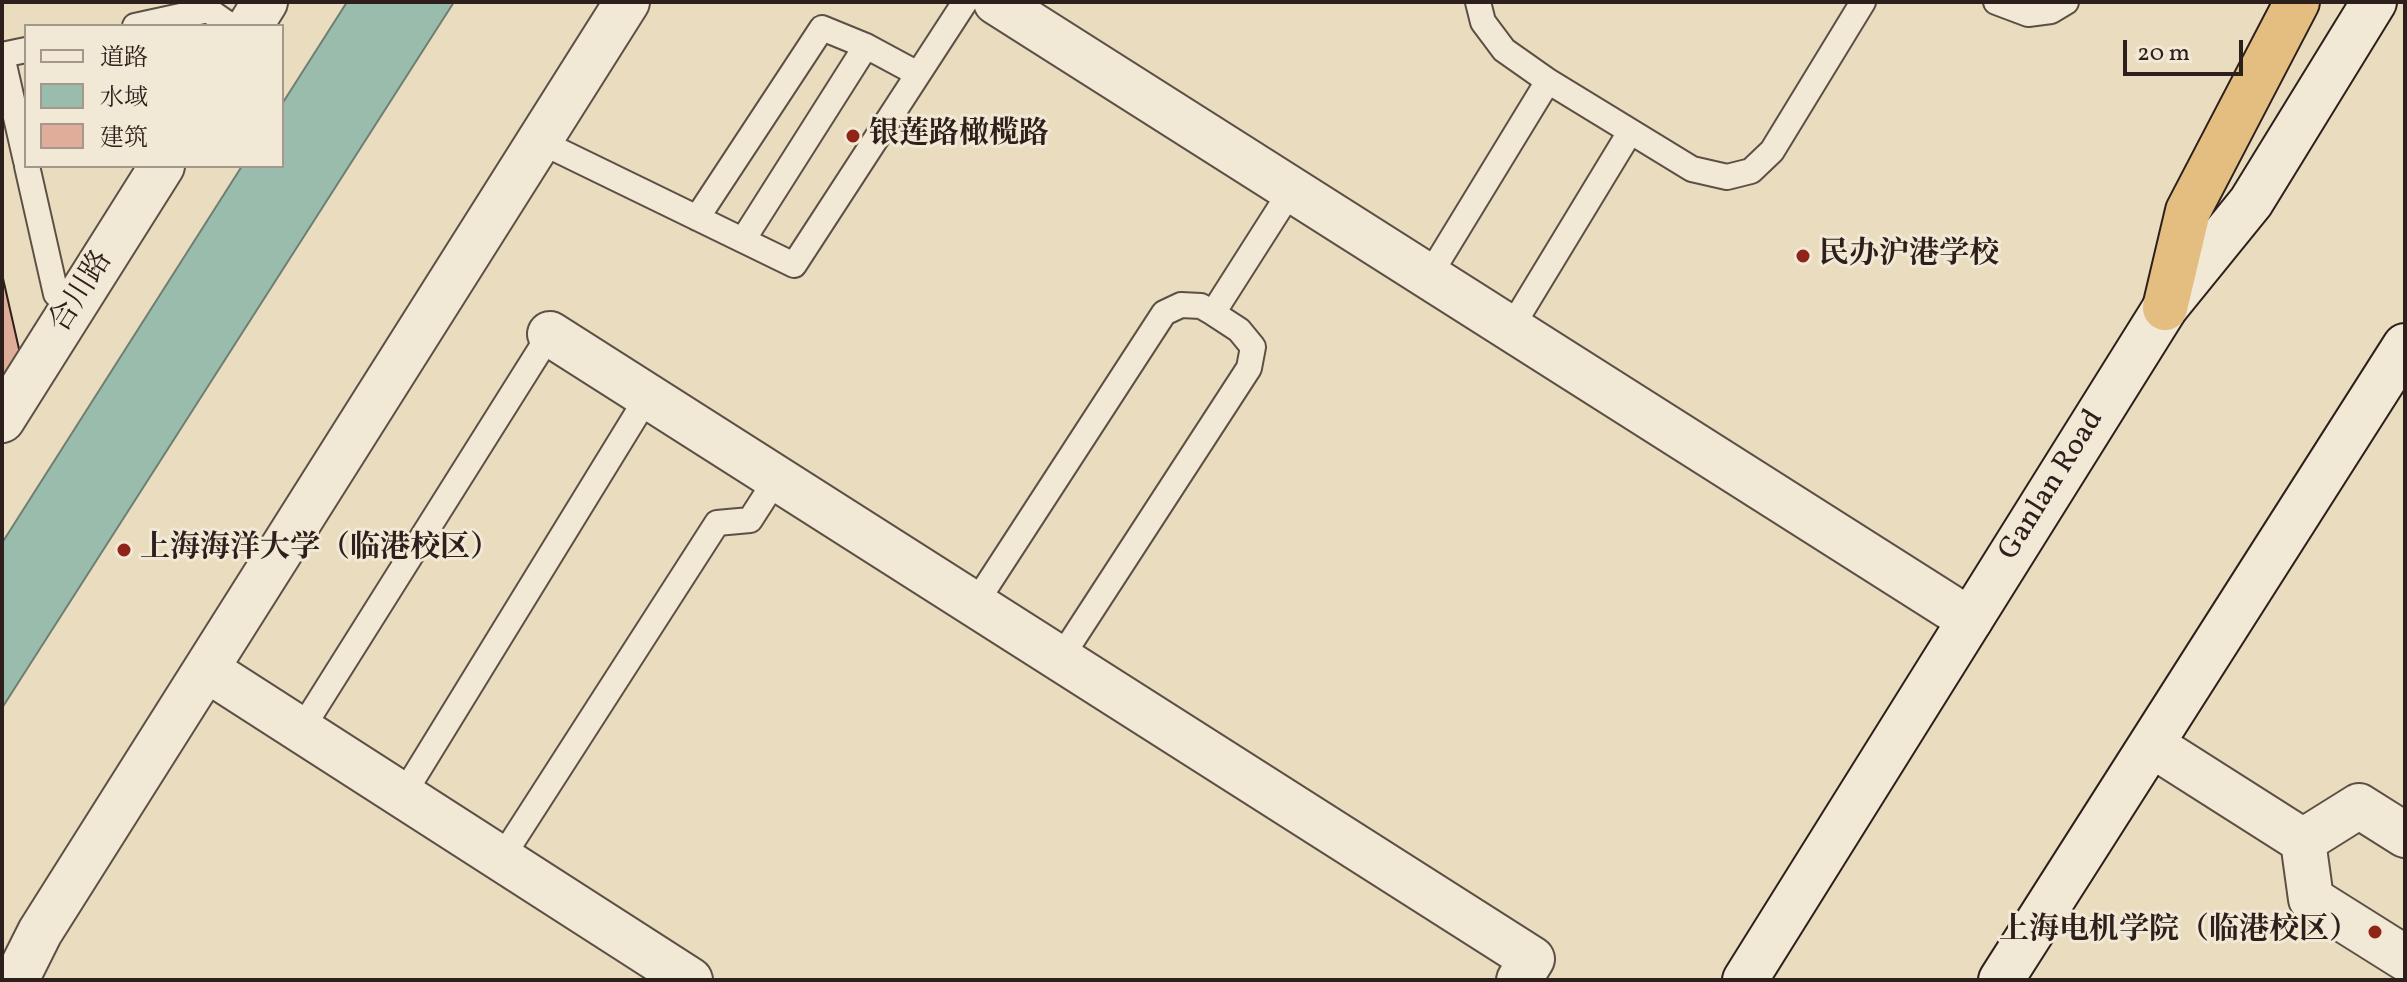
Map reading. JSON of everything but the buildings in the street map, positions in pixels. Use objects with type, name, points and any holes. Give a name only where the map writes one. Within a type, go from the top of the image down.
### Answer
[{"type":"highway","points":[[2165,308],[2188,211],[2297,2]]},
{"type":"street","points":[[251,24],[265,2]]},
{"type":"street","points":[[16,980],[40,932],[627,2]]},
{"type":"street","points":[[996,2],[1970,620]]},
{"type":"street","name":"Ganlan Road","points":[[1745,980],[2165,308],[2251,202],[2374,2]]},
{"type":"street","name":"合川路","points":[[2,420],[161,168]]},
{"type":"street","points":[[550,334],[1532,959],[1519,980]]},
{"type":"street","points":[[2001,980],[2405,346]]},
{"type":"street","points":[[206,669],[690,980]]},
{"type":"street","points":[[2152,745],[2303,841],[2311,899],[2405,958]]},
{"type":"street","points":[[2303,841],[2359,806],[2405,835]]},
{"type":"lane","points":[[539,141],[794,265],[965,2]]},
{"type":"lane","points":[[1478,2],[1483,22],[1504,50],[1548,81],[1692,169],[1727,177],[1751,171],[1772,151],[1863,2]]},
{"type":"lane","points":[[1996,2],[2028,14],[2051,11],[2066,2]]},
{"type":"lane","points":[[144,24],[208,10],[228,24]]},
{"type":"lane","points":[[697,218],[822,28],[866,46],[918,74]]},
{"type":"lane","points":[[743,240],[866,46]]},
{"type":"lane","points":[[24,50],[2,56],[24,155]]},
{"type":"lane","points":[[1429,276],[1548,81]]},
{"type":"lane","points":[[1511,328],[1630,132]]},
{"type":"lane","points":[[27,168],[56,294],[75,305]]},
{"type":"lane","points":[[1213,313],[1292,189]]},
{"type":"lane","points":[[975,604],[1164,313],[1181,305],[1201,306],[1213,313],[1239,330],[1253,347],[1249,368],[1060,659]]},
{"type":"lane","points":[[301,730],[550,334]]},
{"type":"lane","points":[[403,795],[648,396]]},
{"type":"lane","points":[[501,859],[717,523],[750,520],[777,478]]},
{"type":"water","points":[[347,2],[454,2],[2,708],[2,543],[241,168],[284,168],[284,101]]},
{"type":"place","name":"银莲路橄榄路","points":[[853,136]]},
{"type":"place","name":"民办沪港学校","points":[[1803,256]]},
{"type":"place","name":"上海海洋大学（临港校区）","points":[[124,550]]},
{"type":"place","name":"上海电机学院（临港校区）","points":[[2375,932]]}]
